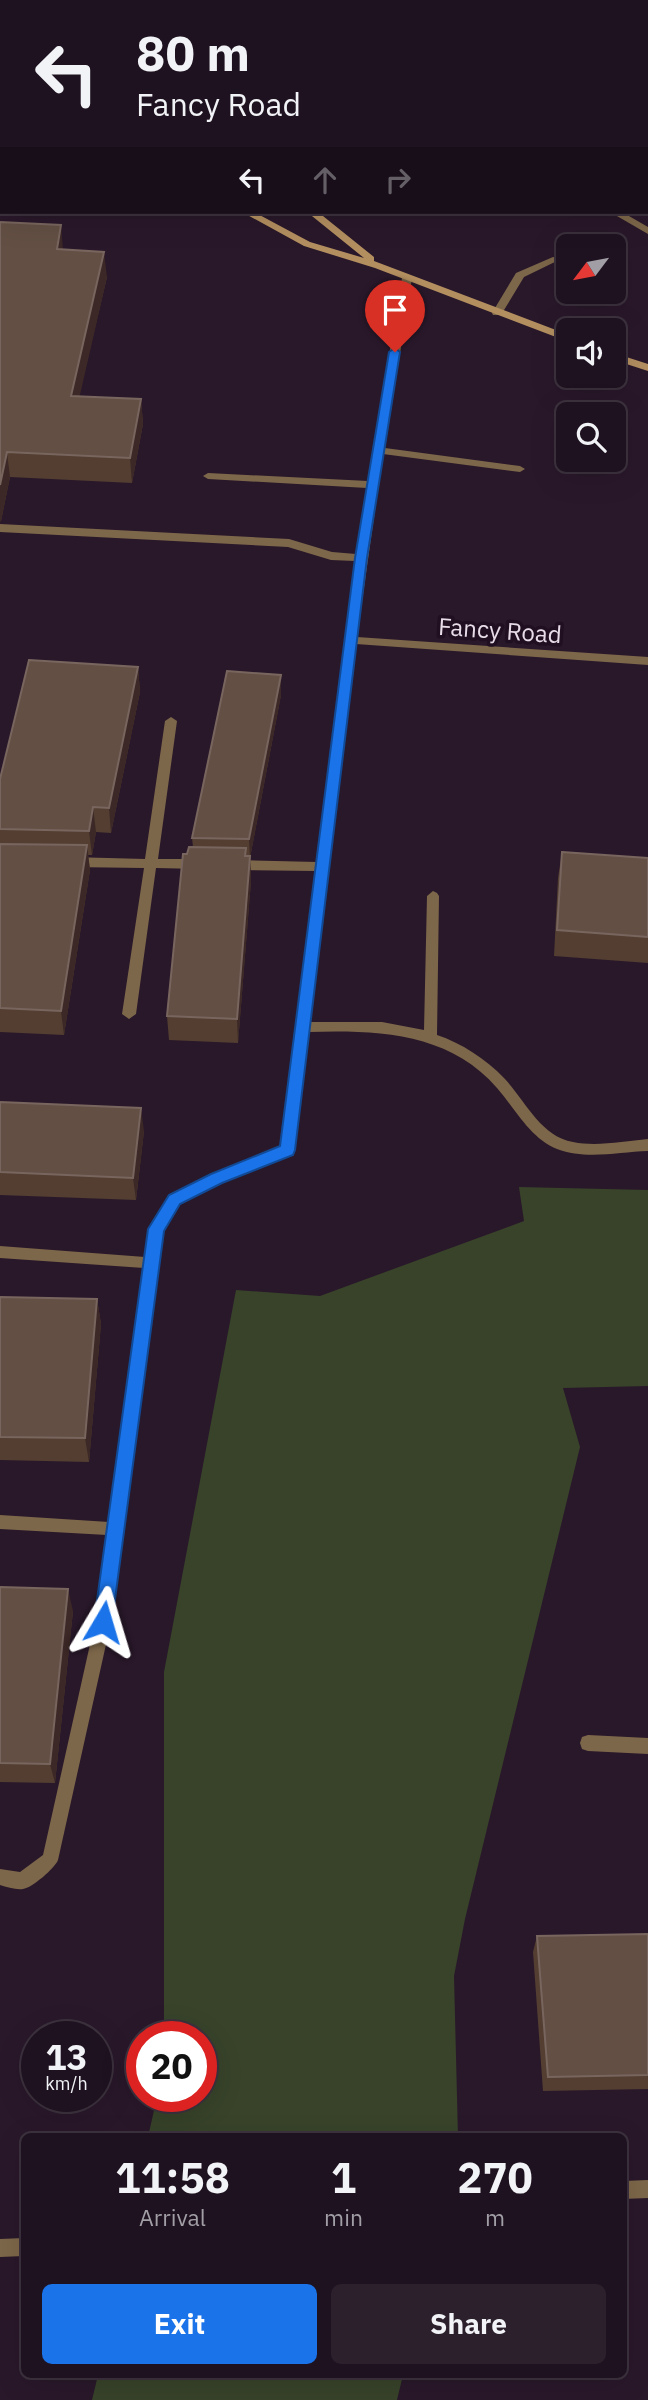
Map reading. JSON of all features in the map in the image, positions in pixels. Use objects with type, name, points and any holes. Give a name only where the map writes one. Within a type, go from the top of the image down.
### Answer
[{"type":"street","points":[[251,214],[307,244],[379,266],[556,334]]},
{"type":"street","points":[[314,214],[379,266]]},
{"type":"street","points":[[626,360],[648,368]]},
{"type":"lane","points":[[619,214],[648,230]]},
{"type":"lane","points":[[497,313],[520,275],[556,259]]},
{"type":"lane","points":[[0,1877],[22,1881],[50,1860],[103,1622],[156,1229],[175,1199],[287,1150],[361,558],[407,278]]},
{"type":"lane","points":[[379,450],[520,470]]},
{"type":"lane","points":[[208,476],[373,485]]},
{"type":"lane","points":[[0,528],[289,543],[331,556],[361,558]]},
{"type":"lane","name":"Fancy Road","points":[[350,640],[648,661]]},
{"type":"lane","points":[[129,1014],[170,721]]},
{"type":"lane","points":[[54,862],[324,867]]},
{"type":"lane","points":[[430,1037],[433,896]]},
{"type":"lane","points":[[302,1027],[401,1030],[430,1037],[458,1050],[499,1082],[524,1115],[550,1139],[574,1148],[648,1145]]},
{"type":"lane","points":[[0,1252],[150,1263]]},
{"type":"lane","points":[[0,1522],[116,1529]]},
{"type":"lane","points":[[588,1743],[648,1746]]},
{"type":"lane","points":[[627,2190],[648,2189]]},
{"type":"lane","points":[[0,2248],[21,2247]]},
{"type":"green space","points":[[519,1187],[648,1190],[648,1386],[563,1388],[580,1447],[465,1919],[454,1976],[458,2133],[149,2133],[154,2112],[217,2112],[217,2021],[164,2021],[164,1672],[236,1290],[320,1296],[524,1221]]},
{"type":"green space","points":[[97,2378],[402,2378],[397,2400],[92,2400]]},
{"type":"building","points":[[0,222],[61,225],[57,249],[104,252],[71,396],[141,399],[130,458],[7,452],[0,485]]},
{"type":"building","points":[[29,660],[138,667],[109,808],[93,807],[89,831],[0,829],[0,779]]},
{"type":"building","points":[[227,671],[281,675],[249,839],[192,838]]},
{"type":"building","points":[[0,844],[87,845],[61,1011],[0,1008]]},
{"type":"building","points":[[189,847],[246,848],[245,856],[250,856],[237,1019],[167,1016],[183,854],[187,854]]},
{"type":"building","points":[[562,852],[648,858],[648,937],[557,930]]},
{"type":"building","points":[[0,1102],[141,1108],[133,1178],[0,1172]]},
{"type":"building","points":[[0,1297],[97,1299],[85,1438],[0,1437]]},
{"type":"building","points":[[0,1587],[68,1589],[50,1764],[0,1763]]},
{"type":"building","points":[[648,1934],[648,2075],[548,2077],[537,1936]]},
{"type":"route","points":[[103,1622],[156,1229],[175,1199],[287,1150],[361,558],[395,352]]}]
